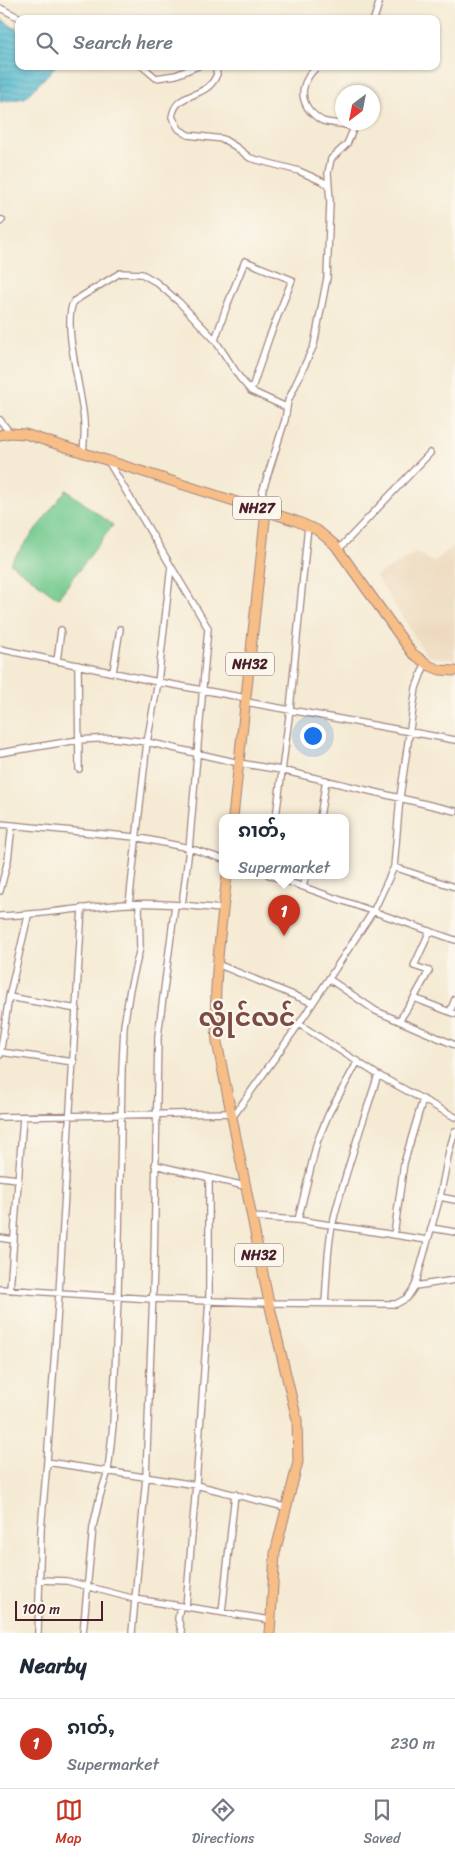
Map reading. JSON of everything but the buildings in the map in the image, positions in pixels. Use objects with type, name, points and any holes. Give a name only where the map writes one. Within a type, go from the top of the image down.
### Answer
[{"type":"highway","name":"NH27","points":[[0,435],[10,433],[25,434],[308,526],[327,537],[338,549],[412,653],[425,664],[440,670],[455,671]]},
{"type":"highway","name":"NH32","points":[[233,814],[266,512]]},
{"type":"highway","name":"NH32","points":[[227,879],[214,1009],[217,1042],[269,1303],[299,1434],[298,1462],[276,1553],[270,1633]]},
{"type":"street","points":[[375,15],[380,0]]},
{"type":"street","points":[[0,8],[15,16]]},
{"type":"street","points":[[147,70],[156,78],[176,75],[188,70]]},
{"type":"street","points":[[216,70],[217,74],[208,89],[180,101],[173,110],[172,117],[179,129],[188,135],[223,139],[250,158],[299,171],[328,184]]},
{"type":"street","points":[[266,512],[262,493],[285,420],[286,407],[314,345],[327,278],[330,202],[328,173],[331,159],[347,144],[353,130],[350,126],[321,120],[308,109],[303,98],[302,88],[309,74],[314,70]]},
{"type":"street","points":[[215,340],[245,261],[292,280],[251,391]]},
{"type":"street","points":[[83,453],[84,421],[70,322],[71,306],[74,301],[120,273],[142,274],[156,282],[179,302],[215,340],[251,391],[286,407]]},
{"type":"street","points":[[0,420],[10,433]]},
{"type":"street","points":[[338,549],[430,453]]},
{"type":"street","points":[[108,461],[208,628],[204,690],[182,905]]},
{"type":"street","points":[[276,814],[290,709],[308,526]]},
{"type":"street","points":[[129,904],[135,837],[147,742],[158,682],[171,565]]},
{"type":"street","points":[[113,672],[120,629]]},
{"type":"street","points":[[57,660],[61,630]]},
{"type":"street","points":[[0,649],[290,709],[455,740]]},
{"type":"street","points":[[0,1117],[156,1114],[231,1116],[299,1024],[329,979],[374,910],[394,867],[400,797],[416,688],[425,664]]},
{"type":"street","points":[[78,665],[78,769]]},
{"type":"street","points":[[0,753],[78,740],[113,738],[147,742],[326,780],[455,811]]},
{"type":"street","points":[[320,814],[326,780]]},
{"type":"street","points":[[0,824],[135,837],[189,848],[219,858]]},
{"type":"street","points":[[0,891],[8,860],[12,826]]},
{"type":"street","points":[[394,867],[455,887]]},
{"type":"street","points":[[282,879],[455,940]]},
{"type":"street","points":[[303,886],[305,879]]},
{"type":"street","points":[[0,916],[28,916],[82,908],[129,904],[182,905],[223,909]]},
{"type":"street","points":[[84,1633],[93,1527],[108,1471],[113,1426],[124,1026],[130,989],[140,948],[139,904]]},
{"type":"street","points":[[132,1633],[146,1477],[151,1299],[154,1265],[158,1036],[174,905]]},
{"type":"street","points":[[38,1633],[42,1529],[71,1116],[82,908]]},
{"type":"street","points":[[28,916],[9,997],[0,1053],[74,1062]]},
{"type":"street","points":[[399,1021],[429,971],[414,966],[430,931]]},
{"type":"street","points":[[217,964],[313,1003]]},
{"type":"street","points":[[329,979],[376,1011],[455,1045]]},
{"type":"street","points":[[9,997],[77,1009]]},
{"type":"street","points":[[414,998],[453,1013],[455,999]]},
{"type":"street","points":[[299,1024],[378,1075],[455,1117]]},
{"type":"street","points":[[298,1220],[317,1142],[329,1113],[358,1061]]},
{"type":"street","points":[[325,1303],[328,1250],[333,1225],[355,1145],[378,1075]]},
{"type":"street","points":[[394,1235],[404,1163],[422,1099]]},
{"type":"street","points":[[10,1290],[23,1117]]},
{"type":"street","points":[[0,1289],[151,1299],[269,1303],[396,1304],[407,1298],[415,1286],[440,1197],[455,1131]]},
{"type":"street","points":[[155,1165],[245,1186]]},
{"type":"street","points":[[0,1177],[18,1179]]},
{"type":"street","points":[[182,1633],[178,1619],[183,1606],[196,1485],[209,1301],[209,1178]]},
{"type":"street","points":[[440,1197],[455,1200]]},
{"type":"street","points":[[252,1217],[298,1220],[427,1240]]},
{"type":"street","points":[[431,1228],[455,1232]]},
{"type":"street","points":[[0,1238],[14,1240]]},
{"type":"street","points":[[415,1286],[455,1280]]},
{"type":"street","points":[[47,1462],[196,1485],[286,1507]]},
{"type":"street","points":[[222,1612],[235,1494]]},
{"type":"street","points":[[40,1580],[67,1581],[135,1599],[271,1620]]},
{"type":"shaded area","points":[[455,545],[455,660],[431,657],[426,654],[376,576],[417,552],[433,562]]},
{"type":"green space","points":[[66,490],[113,525],[58,598],[10,563]]},
{"type":"water","points":[[0,18],[15,28],[15,70],[52,70],[25,98],[0,102]]},
{"type":"place","name":"ၵၢတ်ႇ","points":[[284,936]]},
{"type":"district","name":"လွိုင်လင်","points":[[247,1017]]}]
